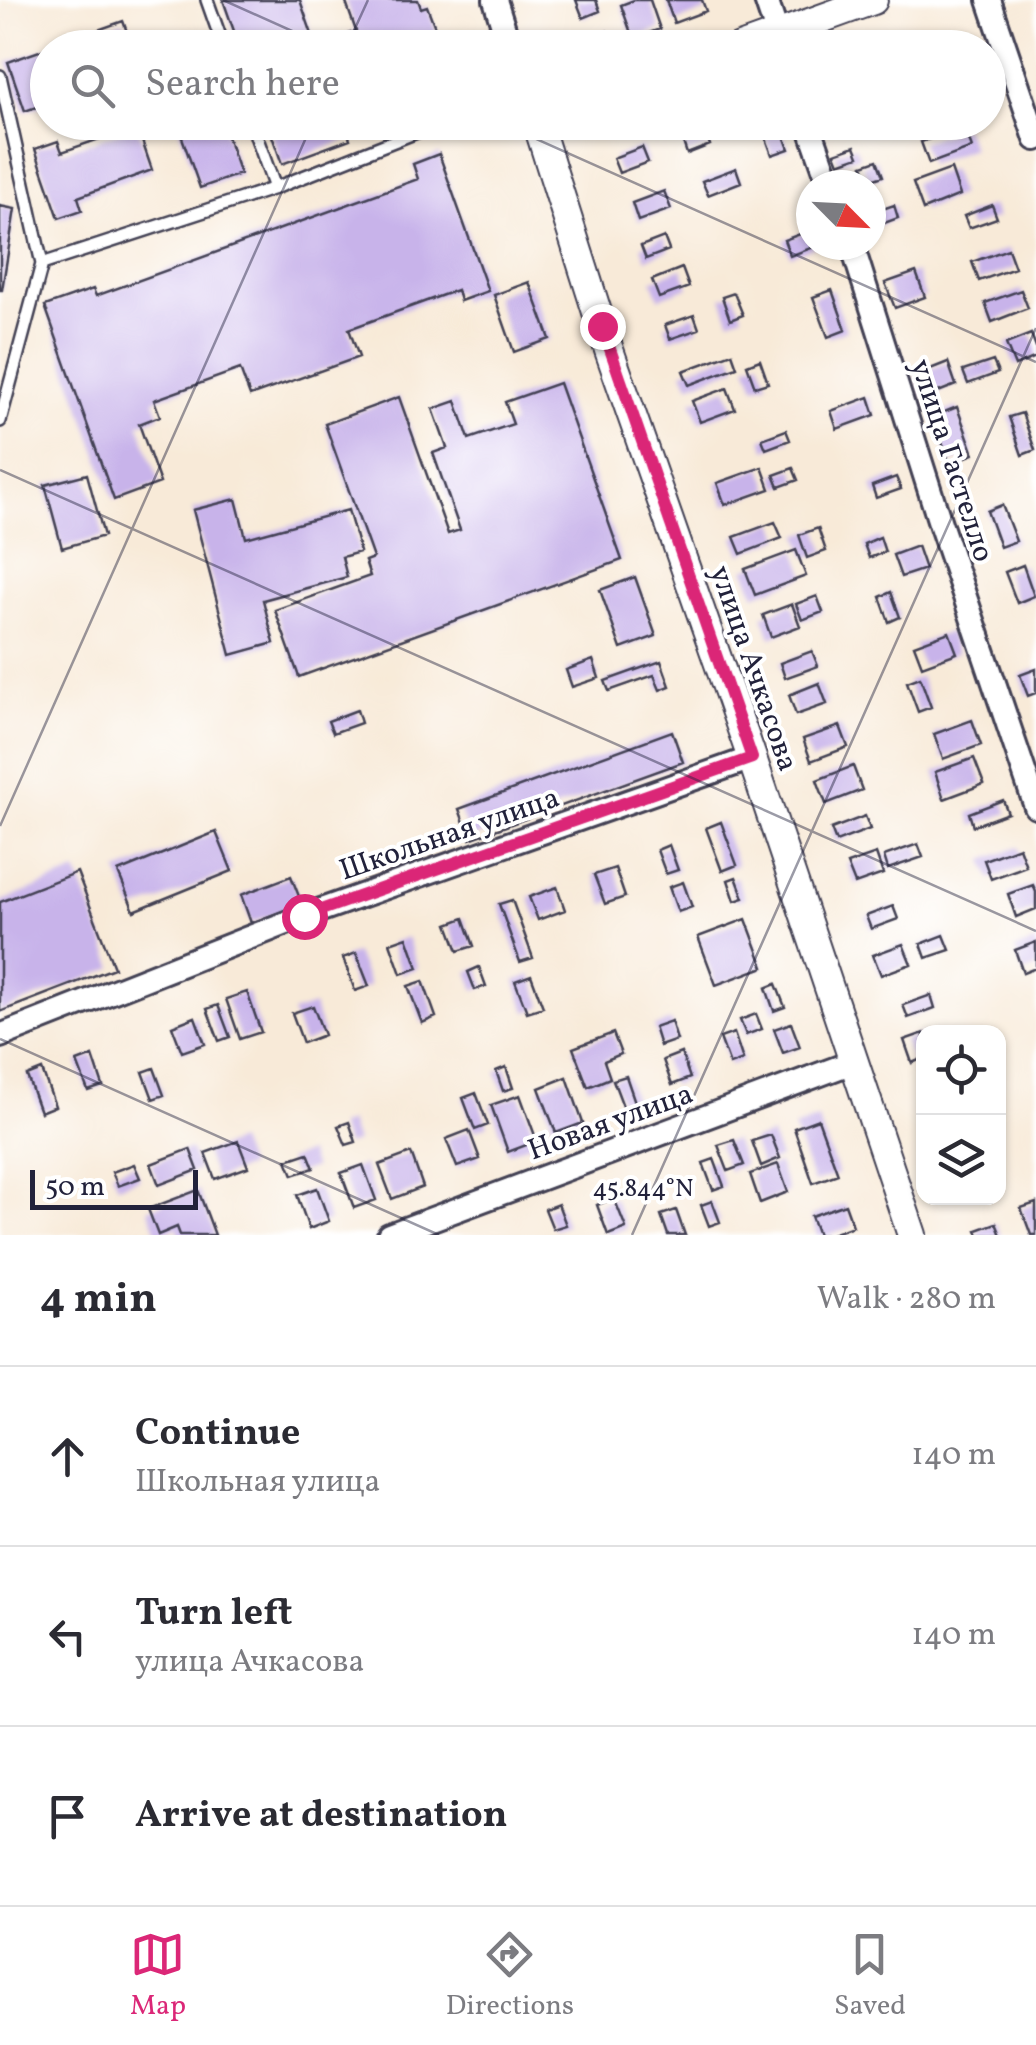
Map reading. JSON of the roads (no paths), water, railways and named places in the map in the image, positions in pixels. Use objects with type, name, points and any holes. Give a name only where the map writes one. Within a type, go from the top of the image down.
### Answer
[{"type":"street","points":[[495,0],[504,30]]},
{"type":"street","points":[[766,0],[776,30]]},
{"type":"street","points":[[805,30],[873,0]]},
{"type":"street","points":[[989,0],[999,30]]},
{"type":"street","points":[[1006,50],[1036,139]]},
{"type":"street","name":"улица Ачкасова","points":[[543,140],[609,350],[752,758],[912,1235]]},
{"type":"street","points":[[814,140],[825,170]]},
{"type":"street","name":"улица Гастелло","points":[[857,260],[1036,808]]},
{"type":"street","name":"Школьная улица","points":[[0,1036],[304,916],[752,758]]},
{"type":"street","name":"Новая улица","points":[[389,1235],[853,1062]]},
{"type":"lane","points":[[207,0],[218,30]]},
{"type":"lane","points":[[0,76],[42,264],[0,421]]},
{"type":"lane","points":[[258,140],[275,188]]},
{"type":"lane","points":[[42,264],[275,188],[396,140]]}]
